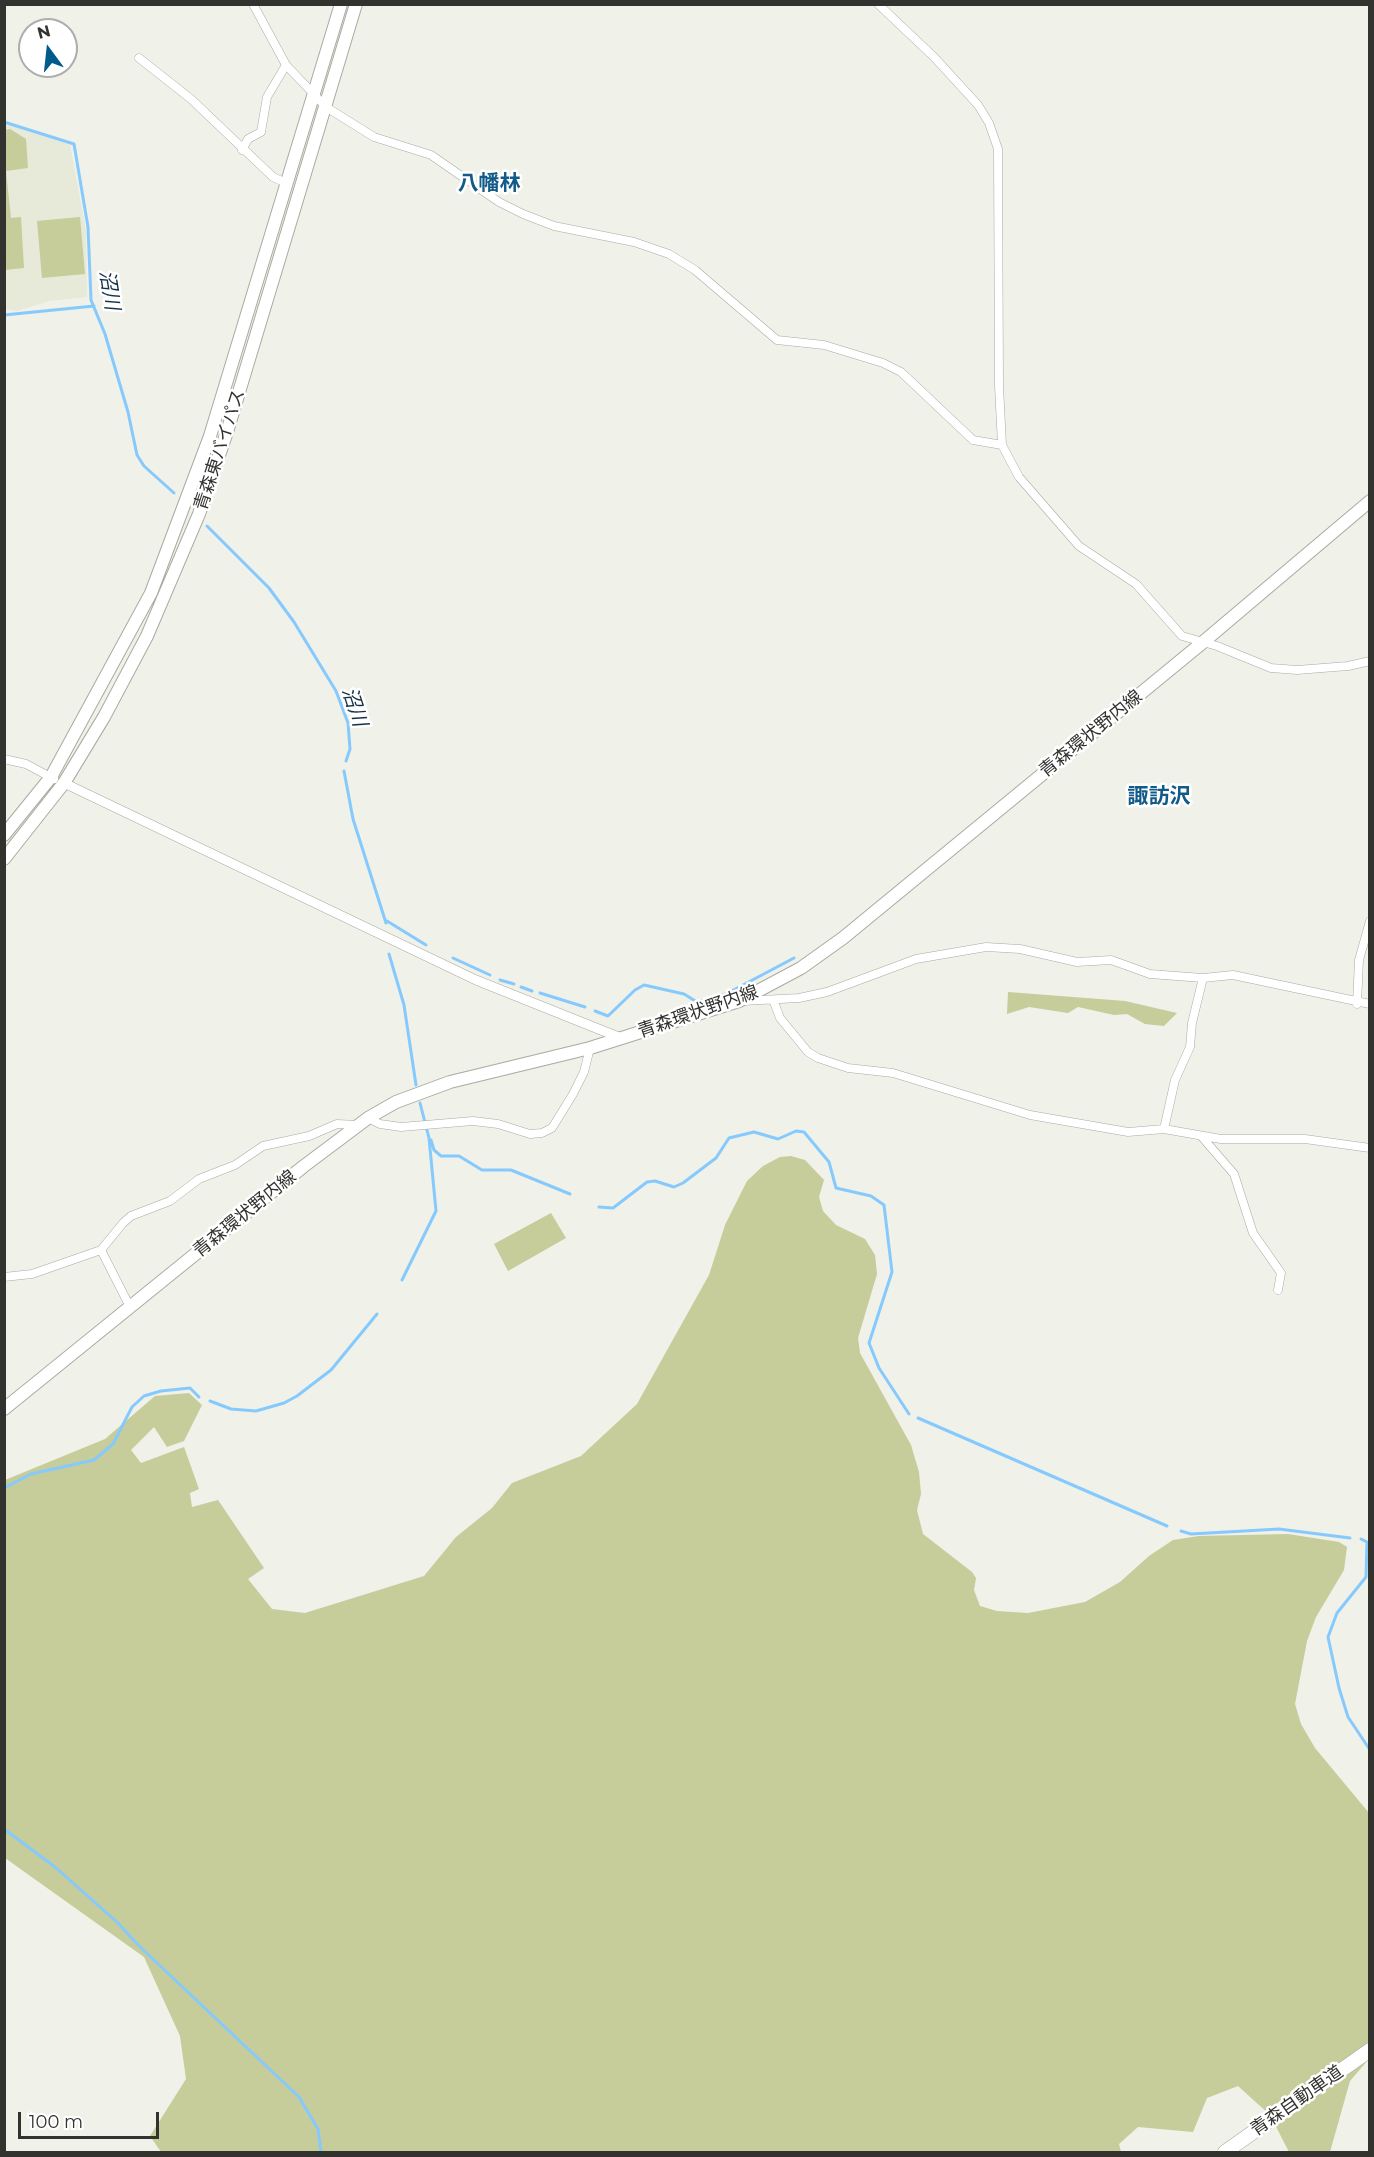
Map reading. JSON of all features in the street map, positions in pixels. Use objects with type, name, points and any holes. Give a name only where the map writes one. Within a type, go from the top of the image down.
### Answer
[{"type":"highway","name":"青森自動車道","points":[[1225,2152],[1370,2050]]},
{"type":"main road","name":"青森東バイパス","points":[[4,836],[51,777],[151,593],[187,503],[210,436],[341,4]]},
{"type":"main road","name":"青森東バイパス","points":[[4,859],[64,783],[104,717],[147,636],[199,514],[227,432],[356,4]]},
{"type":"main road","name":"青森環状野内線","points":[[4,1409],[363,1121],[420,1092],[590,1048],[739,1002],[801,968],[843,938],[1202,643],[1370,501]]},
{"type":"street","points":[[252,4],[286,65],[326,107],[374,137],[430,155],[499,202],[523,214],[554,226],[634,242],[669,254],[695,270],[777,340],[832,346],[883,363],[901,372],[973,440],[1002,445]]},
{"type":"street","points":[[878,4],[934,57],[978,105],[989,123],[998,149],[999,386],[1002,445],[1019,477],[1079,546],[1136,584],[1182,636],[1217,646],[1271,668],[1321,668],[1370,661]]},
{"type":"street","points":[[139,58],[191,99],[242,150],[273,177],[286,183]]},
{"type":"street","points":[[242,150],[249,139],[261,132],[267,97],[286,65]]},
{"type":"street","points":[[4,759],[26,764],[154,828],[476,981],[621,1038]]},
{"type":"street","points":[[1357,1004],[1359,960],[1370,921]]},
{"type":"street","points":[[739,1002],[774,1002],[827,992],[916,959],[986,946],[1020,949],[1077,962],[1111,960],[1150,974],[1203,978],[1233,975],[1269,981],[1357,1004],[1370,1004]]},
{"type":"street","points":[[1164,1130],[1175,1080],[1190,1047],[1192,1023],[1203,978]]},
{"type":"street","points":[[774,1002],[780,1018],[808,1052],[818,1059],[848,1068],[893,1073],[1030,1115],[1128,1132],[1164,1130],[1202,1137],[1305,1139],[1370,1148]]},
{"type":"street","points":[[4,1277],[32,1274],[101,1250],[131,1216],[170,1201],[199,1179],[235,1166],[264,1146],[309,1136],[337,1124],[363,1121],[401,1127],[473,1122],[498,1124],[530,1134],[542,1133],[552,1128],[573,1094],[584,1072],[590,1048]]},
{"type":"street","points":[[1202,1137],[1234,1174],[1253,1233],[1281,1273],[1278,1290]]},
{"type":"street","points":[[101,1250],[130,1307]]},
{"type":"shaded area","points":[[12,125],[70,144],[86,230],[87,297],[49,301],[17,311],[5,309],[4,126]]},
{"type":"green space","points":[[10,129],[26,139],[28,168],[6,171],[11,218],[21,217],[24,268],[5,270],[4,130]]},
{"type":"green space","points":[[80,217],[85,274],[42,278],[37,221]]},
{"type":"green space","points":[[1008,992],[1125,1001],[1177,1013],[1164,1026],[1145,1024],[1127,1014],[1114,1015],[1078,1007],[1068,1013],[1029,1007],[1007,1014]]},
{"type":"green space","points":[[791,1156],[805,1160],[824,1180],[819,1197],[823,1211],[836,1225],[865,1239],[875,1255],[877,1274],[858,1338],[860,1353],[911,1445],[919,1472],[921,1494],[917,1510],[923,1534],[972,1572],[976,1578],[974,1590],[980,1606],[997,1611],[1028,1613],[1085,1602],[1120,1582],[1149,1556],[1173,1540],[1199,1536],[1288,1534],[1339,1542],[1347,1547],[1344,1570],[1316,1617],[1307,1641],[1295,1704],[1301,1724],[1315,1748],[1369,1813],[1369,2059],[1350,2081],[1330,2152],[1289,2152],[1270,2115],[1238,2086],[1207,2098],[1193,2132],[1138,2127],[1119,2144],[1121,2152],[161,2152],[150,2136],[186,2079],[180,2036],[144,1957],[5,1858],[5,1480],[105,1439],[155,1396],[189,1393],[202,1405],[184,1441],[167,1447],[154,1427],[131,1450],[141,1463],[184,1447],[199,1489],[190,1493],[192,1507],[218,1500],[264,1568],[248,1579],[272,1609],[305,1613],[424,1576],[456,1537],[492,1508],[512,1483],[581,1456],[637,1404],[709,1275],[725,1225],[747,1181],[763,1166],[780,1157]]},
{"type":"green space","points":[[551,1213],[566,1238],[508,1271],[494,1244]]},
{"type":"waterway","name":"沼川","points":[[4,122],[74,144],[88,227],[91,300],[105,334],[128,412],[137,455],[144,466],[174,493]]},
{"type":"waterway","points":[[4,315],[94,306]]},
{"type":"waterway","name":"沼川","points":[[207,526],[269,588],[294,622],[336,691],[348,723],[350,749],[346,761]]},
{"type":"waterway","name":"沼川","points":[[344,771],[353,819],[386,923]]},
{"type":"waterway","points":[[387,921],[426,945]]},
{"type":"waterway","name":"沼川","points":[[389,954],[404,1005],[416,1085]]},
{"type":"waterway","points":[[453,958],[490,975]]},
{"type":"waterway","points":[[595,1011],[608,1016],[635,990],[644,985],[684,994],[697,1002],[726,994],[794,958]]},
{"type":"waterway","points":[[500,980],[514,984]]},
{"type":"waterway","points":[[521,987],[532,991]]},
{"type":"waterway","points":[[540,993],[585,1007]]},
{"type":"waterway","points":[[402,1280],[436,1211],[429,1138],[420,1103]]},
{"type":"waterway","points":[[599,1207],[613,1208],[647,1182],[655,1181],[674,1187],[683,1183],[716,1158],[729,1138],[754,1132],[778,1139],[796,1131],[804,1132],[829,1162],[836,1188],[871,1196],[884,1205],[892,1272],[869,1343],[879,1368],[909,1414]]},
{"type":"waterway","points":[[431,1140],[434,1150],[441,1156],[459,1156],[482,1170],[511,1170],[570,1194]]},
{"type":"waterway","points":[[210,1401],[231,1409],[256,1411],[284,1403],[331,1370],[377,1314]]},
{"type":"waterway","points":[[4,1488],[31,1474],[94,1460],[113,1444],[132,1407],[144,1396],[161,1391],[190,1388],[199,1397]]},
{"type":"waterway","points":[[918,1418],[1167,1526]]},
{"type":"waterway","points":[[1181,1531],[1191,1534],[1279,1529],[1350,1538]]},
{"type":"waterway","points":[[1361,1539],[1367,1542],[1366,1577],[1337,1613],[1328,1637],[1348,1717],[1370,1750]]},
{"type":"waterway","points":[[4,1829],[55,1867],[118,1923],[138,1945],[299,2097],[318,2129],[321,2152]]},
{"type":"district","name":"八幡林","points":[[489,184]]},
{"type":"district","name":"諏訪沢","points":[[1159,797]]}]
